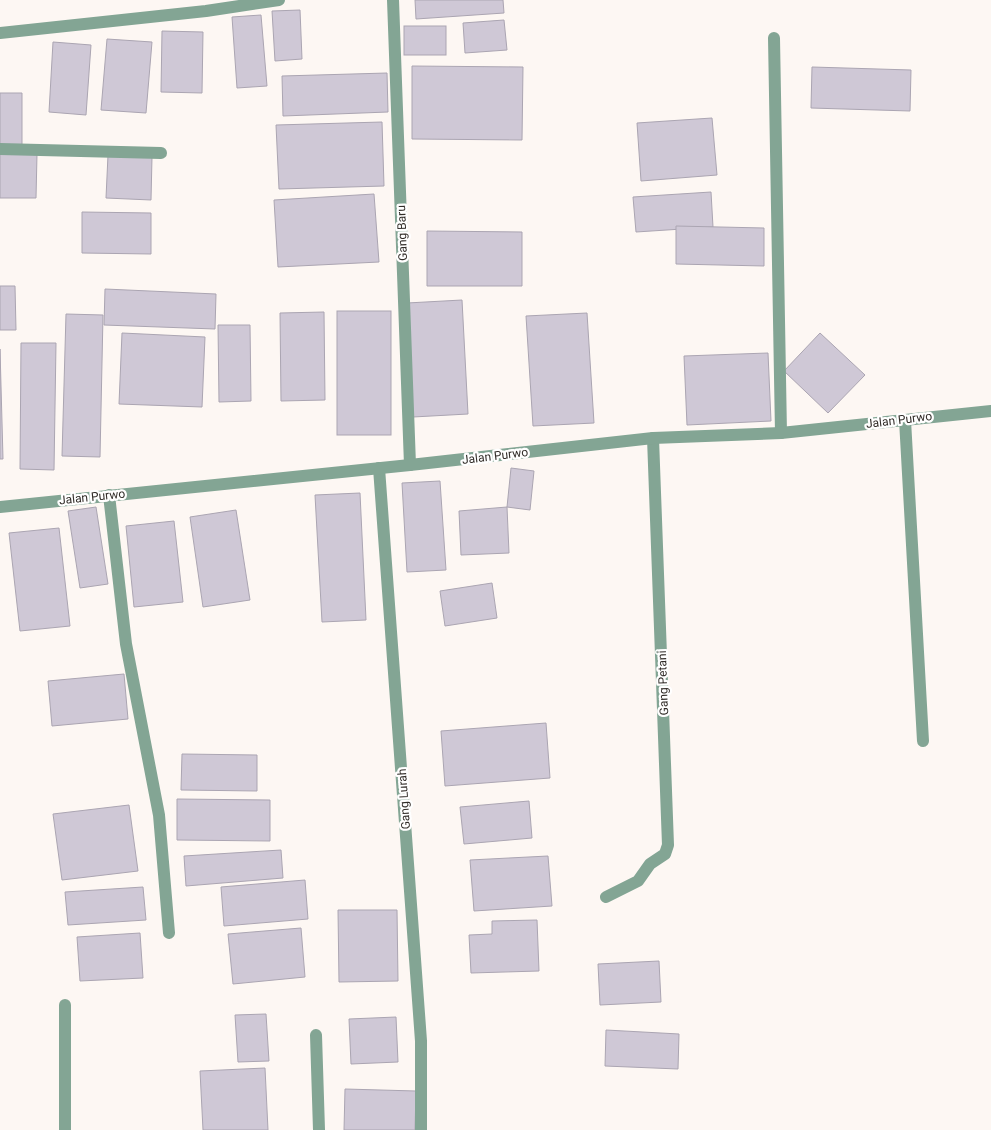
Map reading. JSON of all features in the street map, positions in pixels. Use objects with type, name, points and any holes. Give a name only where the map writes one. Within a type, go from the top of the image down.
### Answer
[{"type":"street","points":[[0,33],[206,5],[279,0]]},
{"type":"street","name":"Gang Baru","points":[[393,0],[410,465]]},
{"type":"street","points":[[774,38],[781,433]]},
{"type":"street","points":[[0,149],[161,153]]},
{"type":"street","name":"Jalan Purwo","points":[[0,507],[653,438],[781,433],[991,411]]},
{"type":"street","points":[[905,420],[923,741]]},
{"type":"street","name":"Gang Petani","points":[[606,897],[638,880],[650,864],[665,854],[668,845],[653,438]]},
{"type":"street","name":"Gang Lurah","points":[[379,468],[421,1041],[421,1130]]},
{"type":"street","points":[[109,495],[126,644],[159,815],[169,932]]},
{"type":"street","points":[[65,1005],[65,1130]]},
{"type":"street","points":[[316,1035],[319,1130]]},
{"type":"building","points":[[415,0],[503,0],[504,13],[416,19]]},
{"type":"building","points":[[300,10],[302,59],[275,61],[272,11]]},
{"type":"building","points":[[261,15],[267,86],[237,88],[232,17]]},
{"type":"building","points":[[504,20],[507,50],[465,53],[463,23]]},
{"type":"building","points":[[404,26],[446,26],[446,55],[404,55]]},
{"type":"building","points":[[162,31],[203,32],[202,93],[161,92]]},
{"type":"building","points":[[107,39],[152,42],[146,113],[101,110]]},
{"type":"building","points":[[53,42],[91,45],[86,115],[49,112]]},
{"type":"building","points":[[412,66],[523,67],[522,140],[412,139]]},
{"type":"building","points":[[812,67],[911,70],[910,111],[811,108]]},
{"type":"building","points":[[387,73],[388,112],[283,116],[282,76]]},
{"type":"building","points":[[0,93],[22,93],[22,148],[0,147]]},
{"type":"building","points":[[712,118],[717,175],[641,181],[637,123]]},
{"type":"building","points":[[382,122],[384,186],[279,189],[276,125]]},
{"type":"building","points":[[0,154],[37,154],[36,198],[0,198]]},
{"type":"building","points":[[108,155],[152,157],[151,200],[106,198]]},
{"type":"building","points":[[711,192],[713,227],[636,232],[633,197]]},
{"type":"building","points":[[374,194],[379,262],[278,267],[274,200]]},
{"type":"building","points":[[82,212],[151,213],[151,254],[82,253]]},
{"type":"building","points":[[676,226],[764,228],[764,266],[676,264]]},
{"type":"building","points":[[427,231],[522,232],[522,286],[427,286]]},
{"type":"building","points":[[0,286],[15,286],[16,330],[0,330]]},
{"type":"building","points":[[105,289],[216,294],[215,329],[104,325]]},
{"type":"building","points":[[462,300],[468,414],[413,417],[407,303]]},
{"type":"building","points":[[337,311],[391,311],[391,435],[337,435]]},
{"type":"building","points":[[324,312],[325,400],[281,401],[280,313]]},
{"type":"building","points":[[587,313],[594,423],[533,426],[526,316]]},
{"type":"building","points":[[66,314],[103,315],[100,457],[62,456]]},
{"type":"building","points":[[218,325],[250,325],[251,401],[219,402]]},
{"type":"building","points":[[122,333],[205,337],[202,407],[119,404]]},
{"type":"building","points":[[820,333],[865,375],[828,413],[784,371]]},
{"type":"building","points":[[21,343],[56,343],[54,470],[20,469]]},
{"type":"building","points":[[0,349],[3,459],[0,459]]},
{"type":"building","points":[[768,353],[771,421],[687,425],[684,356]]},
{"type":"building","points":[[511,468],[534,471],[530,510],[507,507]]},
{"type":"building","points":[[440,481],[446,570],[407,572],[402,483]]},
{"type":"building","points":[[360,493],[366,620],[322,622],[315,495]]},
{"type":"building","points":[[96,507],[108,584],[80,588],[68,511]]},
{"type":"building","points":[[507,507],[509,553],[461,555],[459,511]]},
{"type":"building","points":[[236,510],[250,600],[203,607],[190,517]]},
{"type":"building","points":[[174,521],[183,602],[134,607],[126,526]]},
{"type":"building","points":[[59,528],[70,626],[20,631],[9,533]]},
{"type":"building","points":[[492,583],[497,618],[445,626],[440,591]]},
{"type":"building","points":[[124,674],[128,719],[52,726],[48,681]]},
{"type":"building","points":[[546,723],[550,778],[445,786],[441,731]]},
{"type":"building","points":[[182,754],[257,755],[257,791],[181,790]]},
{"type":"building","points":[[177,799],[270,800],[270,841],[177,840]]},
{"type":"building","points":[[529,801],[532,838],[464,844],[460,807]]},
{"type":"building","points":[[129,805],[138,871],[62,880],[53,814]]},
{"type":"building","points":[[281,850],[283,878],[186,886],[184,856]]},
{"type":"building","points":[[548,856],[552,906],[474,911],[470,860]]},
{"type":"building","points":[[305,880],[308,919],[224,926],[221,887]]},
{"type":"building","points":[[143,887],[146,920],[68,925],[65,892]]},
{"type":"building","points":[[338,910],[397,910],[398,981],[339,982]]},
{"type":"building","points":[[537,920],[539,971],[471,973],[469,935],[492,934],[492,921]]},
{"type":"building","points":[[301,928],[305,977],[233,984],[228,934]]},
{"type":"building","points":[[140,933],[143,978],[80,981],[77,937]]},
{"type":"building","points":[[659,961],[661,1002],[600,1005],[598,964]]},
{"type":"building","points":[[266,1014],[269,1061],[238,1062],[235,1015]]},
{"type":"building","points":[[396,1017],[398,1062],[351,1064],[349,1019]]},
{"type":"building","points":[[606,1030],[679,1034],[678,1069],[605,1066]]},
{"type":"building","points":[[265,1068],[268,1130],[203,1130],[200,1071]]},
{"type":"building","points":[[345,1089],[416,1091],[415,1130],[344,1130]]}]
